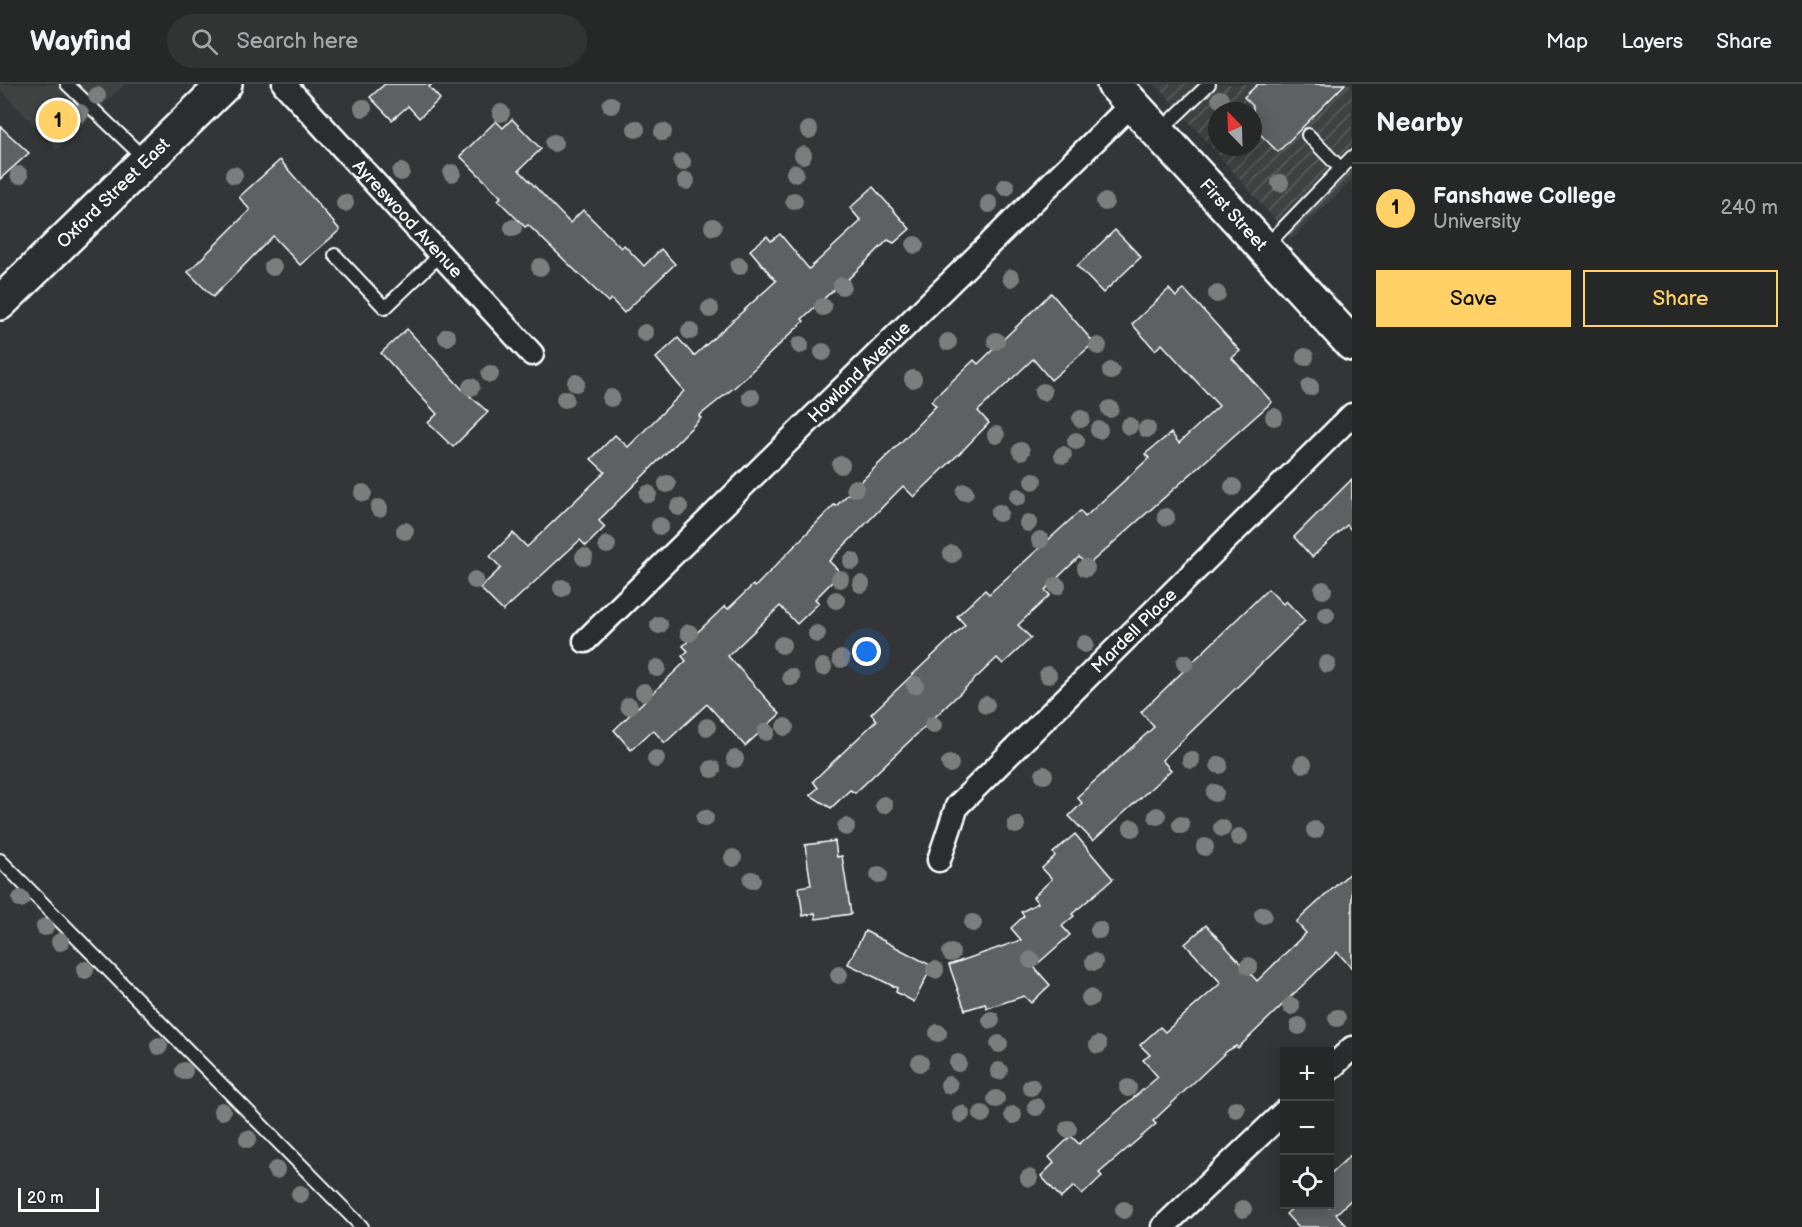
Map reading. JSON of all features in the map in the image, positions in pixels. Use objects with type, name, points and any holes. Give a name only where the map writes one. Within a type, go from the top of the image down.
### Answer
[{"type":"street","name":"Oxford Street East","points":[[0,303],[225,84]]},
{"type":"street","name":"Ayreswood Avenue","points":[[284,84],[532,354]]},
{"type":"street","name":"First Street","points":[[1124,93],[1352,344]]},
{"type":"street","name":"Howland Avenue","points":[[585,641],[1124,93]]},
{"type":"street","name":"Mardell Place","points":[[939,860],[957,806],[1352,415]]},
{"type":"street","points":[[1334,1064],[1352,1048]]},
{"type":"street","points":[[1163,1227],[1280,1116]]},
{"type":"lane","points":[[67,84],[147,160]]},
{"type":"lane","points":[[1159,132],[1209,84]]},
{"type":"lane","points":[[1308,135],[1341,169]]},
{"type":"lane","points":[[1264,248],[1352,157]]},
{"type":"lane","points":[[335,255],[385,308],[440,255]]},
{"type":"lane","points":[[0,860],[362,1227]]},
{"type":"shaded area","points":[[0,84],[125,84],[57,150],[0,89]]},
{"type":"shaded area","points":[[1156,84],[1352,84],[1352,180],[1292,239],[1219,156],[1262,156],[1262,102],[1208,102],[1208,143]]},
{"type":"building","points":[[385,84],[432,84],[429,87],[440,99],[419,118],[408,106],[392,120],[370,97]]},
{"type":"building","points":[[1258,84],[1345,84],[1278,152],[1262,136],[1262,102],[1249,102],[1244,97]]},
{"type":"building","points":[[512,119],[541,149],[519,170],[570,223],[583,210],[621,248],[624,245],[644,266],[661,249],[675,264],[624,313],[611,299],[608,302],[528,225],[525,227],[498,200],[501,197],[460,156],[496,121],[503,128]]},
{"type":"building","points":[[0,126],[29,153],[0,179]]},
{"type":"building","points":[[280,160],[340,230],[300,265],[273,236],[213,297],[188,272],[250,210],[239,197]]},
{"type":"building","points":[[873,187],[910,229],[894,243],[888,240],[845,282],[843,281],[802,319],[804,321],[736,386],[699,416],[701,418],[601,518],[599,521],[605,527],[586,546],[580,540],[503,611],[480,588],[501,568],[490,556],[513,533],[527,547],[605,472],[591,459],[615,435],[628,447],[684,391],[656,358],[678,338],[694,356],[776,281],[750,250],[767,236],[771,241],[780,234],[809,269],[861,221],[850,208]]},
{"type":"building","points":[[1115,230],[1141,257],[1103,293],[1077,266]]},
{"type":"building","points":[[1169,289],[1176,297],[1184,289],[1240,351],[1232,358],[1272,402],[1087,566],[1079,557],[1045,590],[1050,595],[1018,625],[1031,638],[1003,664],[997,658],[855,793],[850,790],[831,808],[810,795],[818,788],[813,781],[877,720],[871,714],[965,625],[957,616],[985,590],[989,594],[1080,511],[1085,517],[1149,458],[1145,454],[1171,433],[1179,443],[1219,406],[1162,344],[1155,350],[1132,324]]},
{"type":"building","points":[[1051,293],[1094,343],[1051,380],[1033,359],[978,411],[989,423],[965,448],[914,497],[903,486],[829,561],[841,573],[815,599],[819,603],[797,624],[780,606],[728,656],[780,714],[745,746],[707,704],[665,743],[653,730],[631,750],[614,730],[686,661],[682,656],[688,651],[683,646],[725,606],[728,609],[753,585],[755,587],[834,505],[836,506],[936,406],[931,401],[974,360],[978,364]]},
{"type":"building","points":[[407,329],[462,389],[488,412],[453,447],[428,423],[437,414],[381,353]]},
{"type":"building","points":[[1352,479],[1352,531],[1347,525],[1312,557],[1294,537]]},
{"type":"building","points":[[1268,589],[1283,604],[1286,601],[1305,621],[1162,760],[1171,770],[1093,841],[1069,816],[1082,803],[1077,797],[1154,727],[1141,712]]},
{"type":"building","points":[[1075,834],[1113,879],[1072,914],[1074,916],[1062,926],[1070,935],[1034,967],[1050,985],[1031,1003],[1024,996],[987,1008],[985,1004],[965,1010],[949,965],[1021,940],[1011,928],[1024,916],[1021,912],[1038,903],[1033,897],[1052,879],[1042,868],[1055,856],[1053,853]]},
{"type":"building","points":[[835,841],[837,857],[842,856],[851,914],[816,919],[815,913],[803,916],[799,887],[811,885],[805,845]]},
{"type":"building","points":[[1352,871],[1352,968],[1337,952],[1238,1048],[1236,1046],[1227,1051],[1153,1121],[1156,1124],[1099,1173],[1102,1176],[1082,1195],[1074,1186],[1061,1198],[1041,1176],[1054,1163],[1049,1157],[1071,1136],[1079,1144],[1158,1077],[1143,1060],[1150,1055],[1140,1045],[1160,1027],[1165,1032],[1221,983],[1185,944],[1206,925],[1257,981],[1306,933],[1296,922]]},
{"type":"building","points":[[865,931],[932,966],[914,1002],[896,992],[897,988],[848,964]]},
{"type":"building","points":[[1352,1154],[1352,1199],[1336,1214],[1348,1227],[1298,1227],[1286,1214],[1292,1209],[1334,1209],[1334,1170]]},
{"type":"place","name":"Fanshawe College","points":[[58,120]]}]
